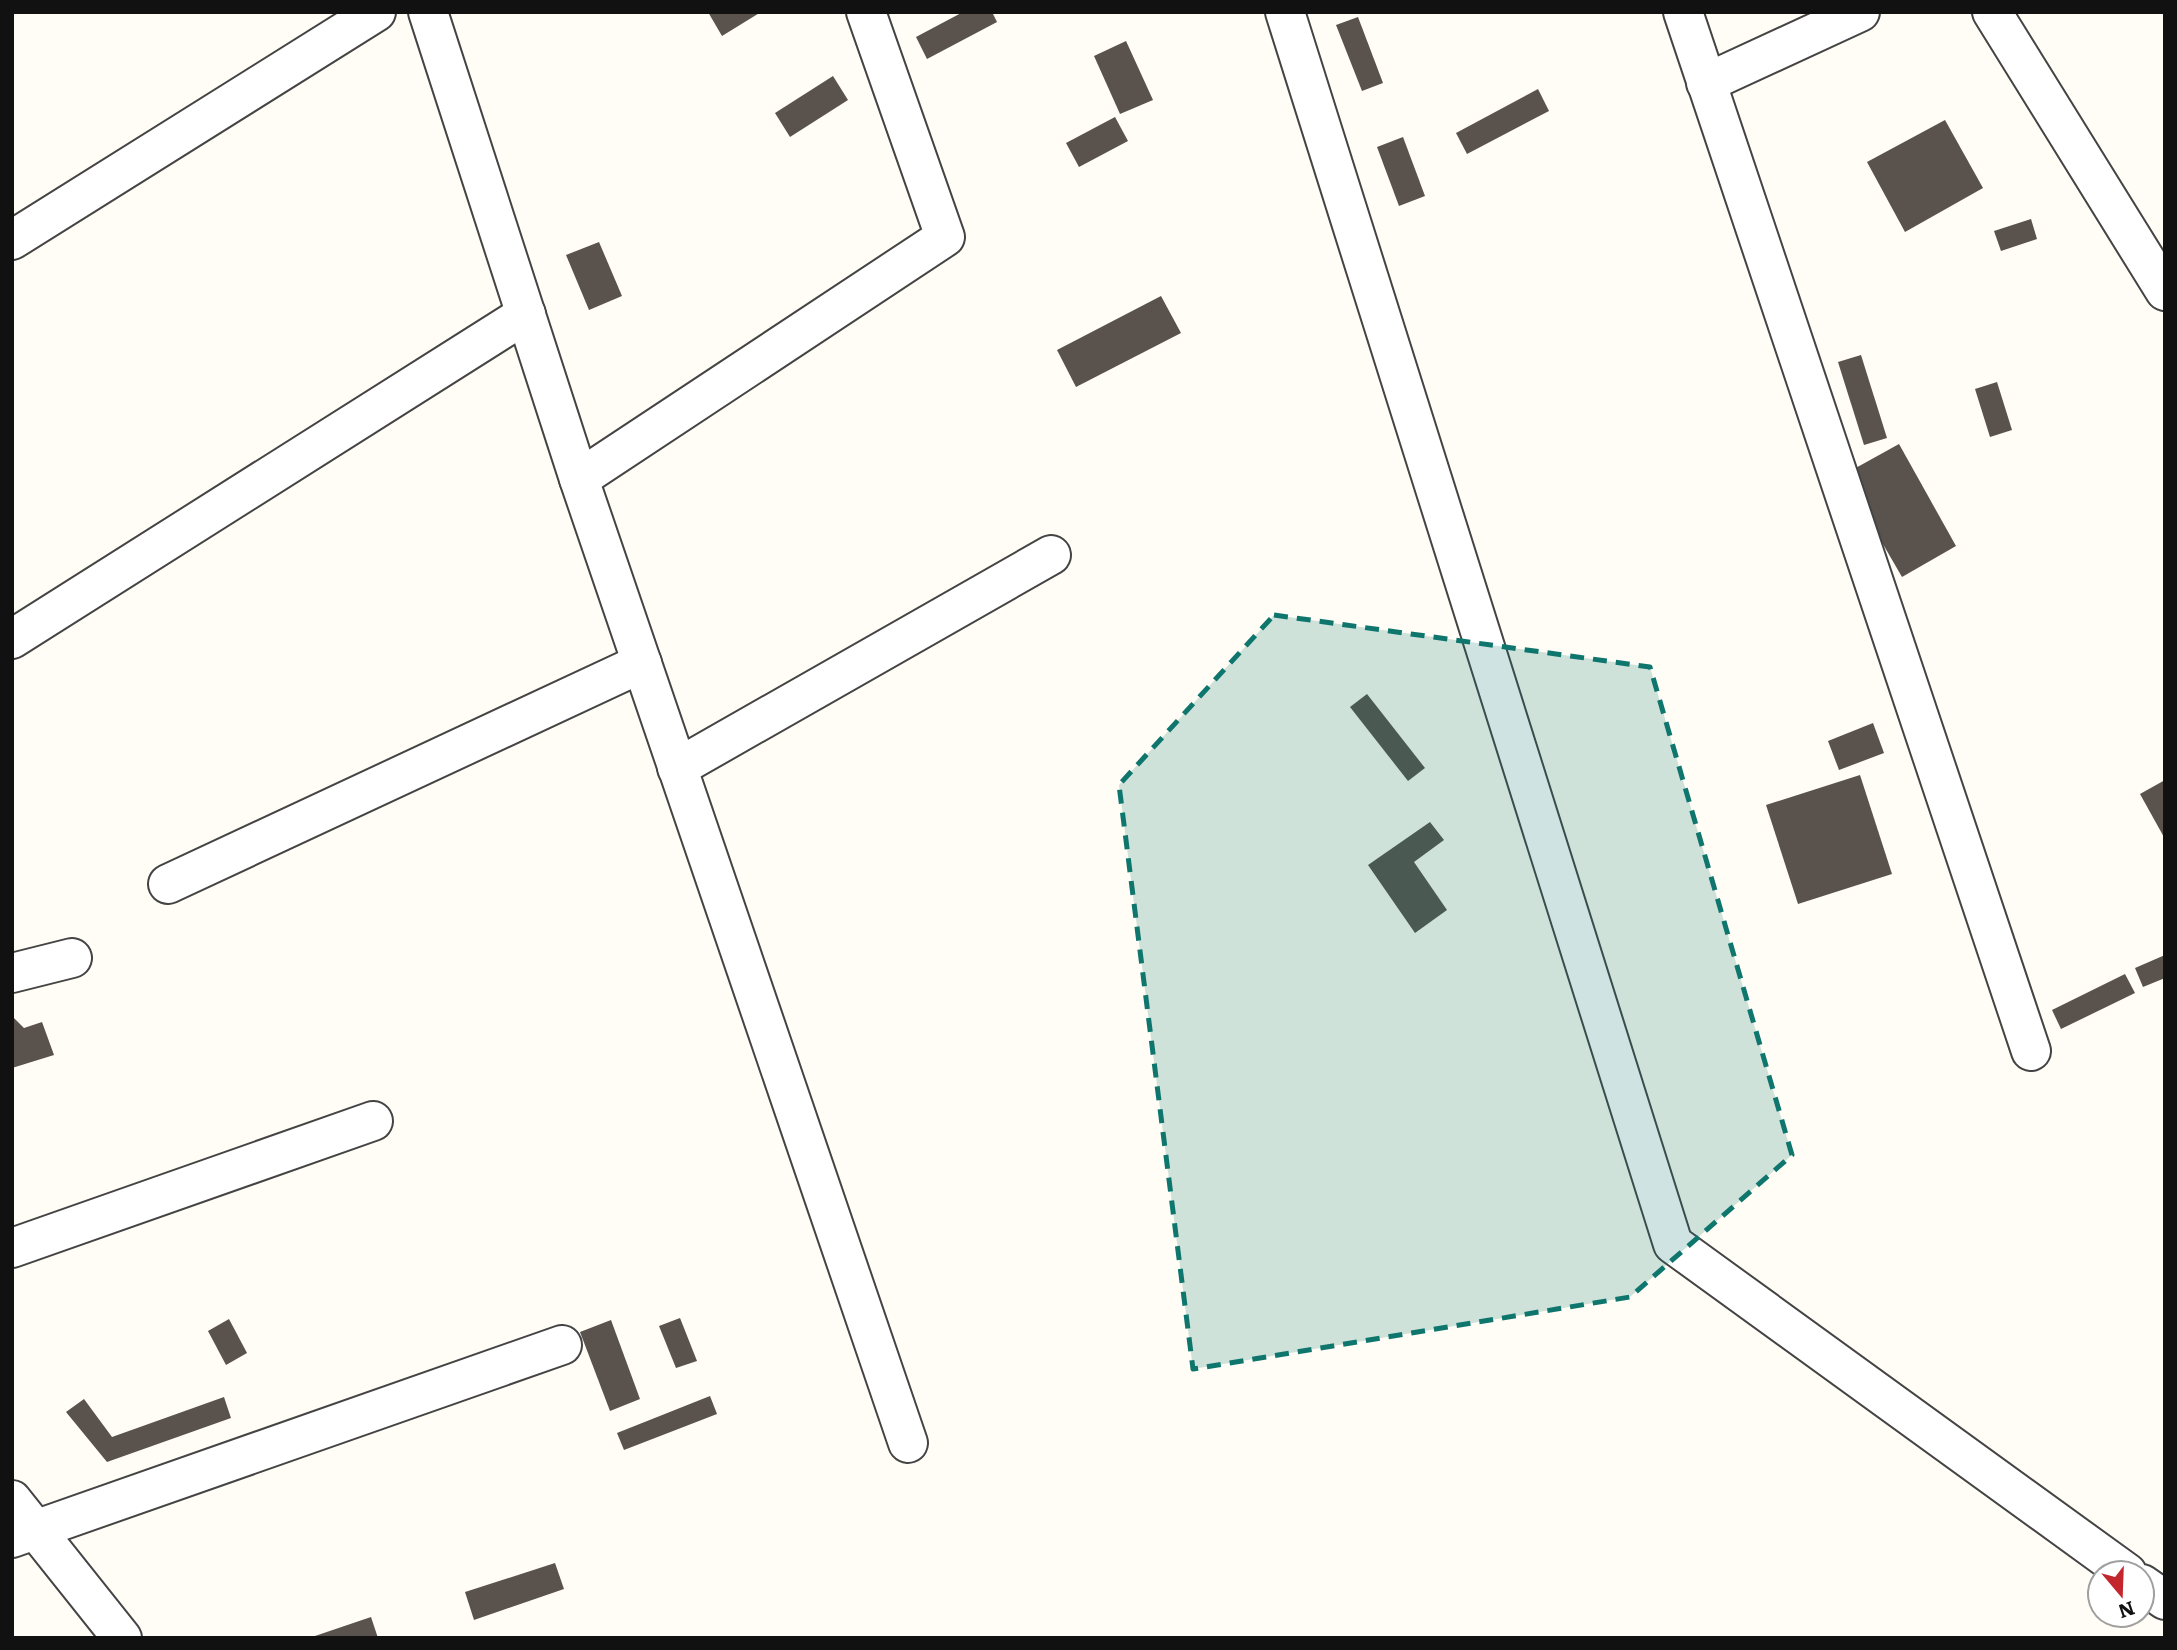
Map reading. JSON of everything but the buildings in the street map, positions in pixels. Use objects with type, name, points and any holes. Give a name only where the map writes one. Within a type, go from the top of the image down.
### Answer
[{"type":"street","points":[[12,240],[376,12]]},
{"type":"street","points":[[428,12],[579,479],[908,1443]]},
{"type":"street","points":[[579,479],[945,237],[866,12]]},
{"type":"street","points":[[1285,12],[1673,1244],[2108,1559]]},
{"type":"street","points":[[1683,12],[2031,1051]]},
{"type":"street","points":[[1706,83],[1860,12]]},
{"type":"street","points":[[1992,12],[2165,291]]},
{"type":"street","points":[[12,639],[526,314]]},
{"type":"street","points":[[677,768],[1051,555]]},
{"type":"street","points":[[168,884],[642,663]]},
{"type":"street","points":[[12,973],[72,958]]},
{"type":"street","points":[[12,1248],[373,1121]]},
{"type":"street","points":[[24,1534],[562,1345]]},
{"type":"street","points":[[12,1500],[24,1534],[122,1638]]},
{"type":"highlighted area","points":[[1274,615],[1650,667],[1792,1155],[1630,1297],[1193,1369],[1119,785]]}]
